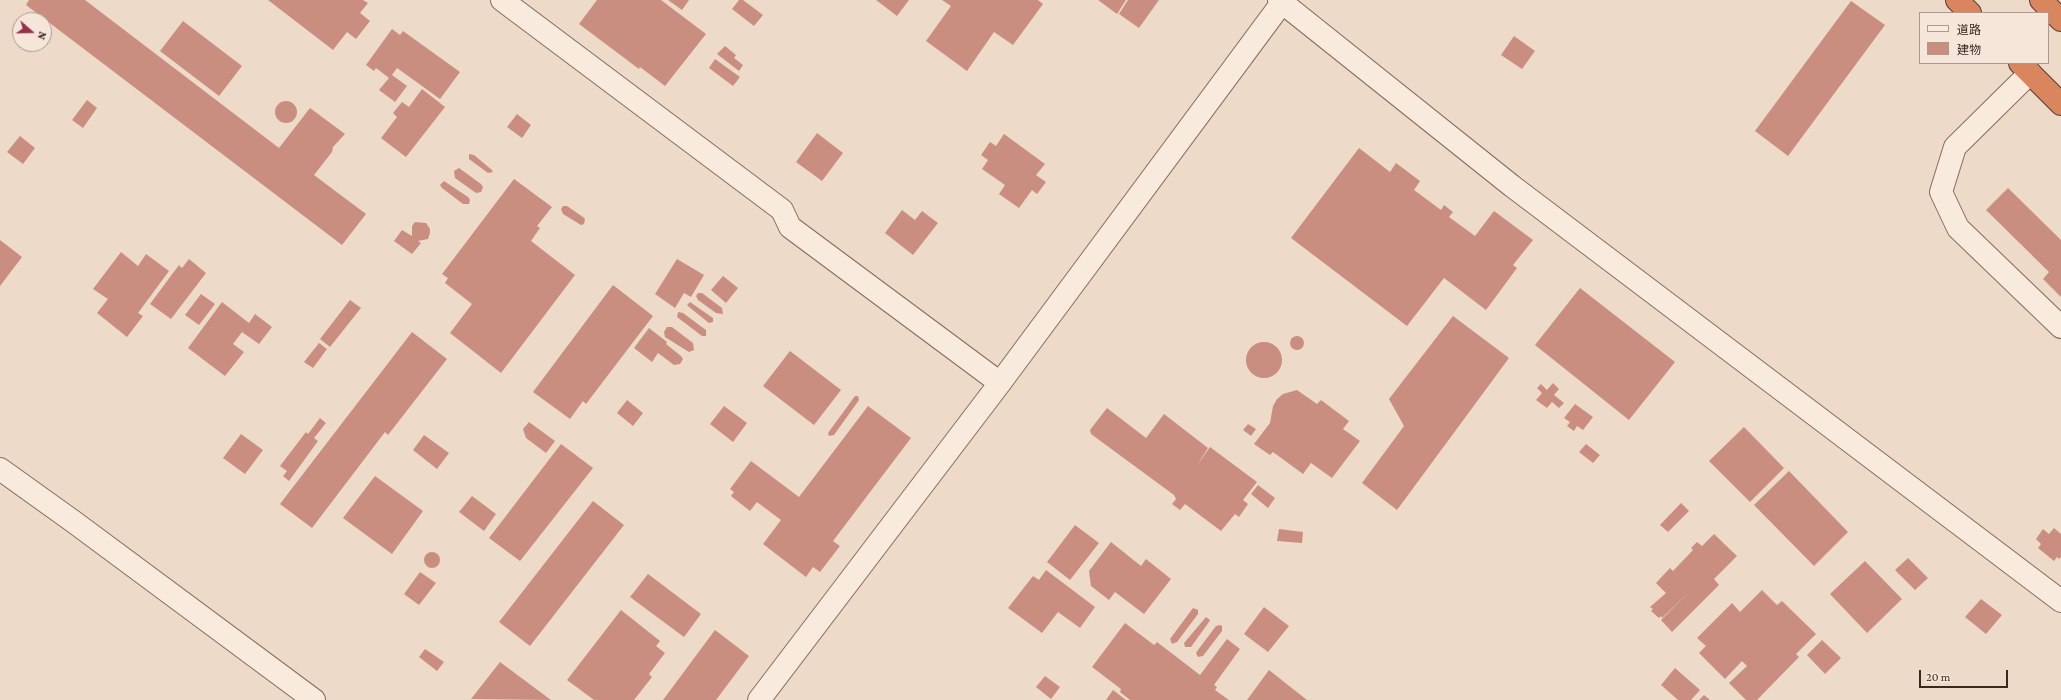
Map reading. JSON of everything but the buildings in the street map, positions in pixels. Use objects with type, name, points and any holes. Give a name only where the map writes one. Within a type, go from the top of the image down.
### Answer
[{"type":"highway","points":[[1957,0],[1969,12]]},
{"type":"highway","points":[[2041,0],[2061,20]]},
{"type":"highway","points":[[2025,68],[2061,104]]},
{"type":"street","points":[[502,0],[782,210],[790,227],[1000,383]]},
{"type":"street","points":[[759,700],[1000,383],[1281,1],[1512,186],[2061,601]]},
{"type":"street","points":[[2025,68],[1955,147],[1942,192],[1958,228],[2061,327]]},
{"type":"street","points":[[0,469],[314,700]]}]
